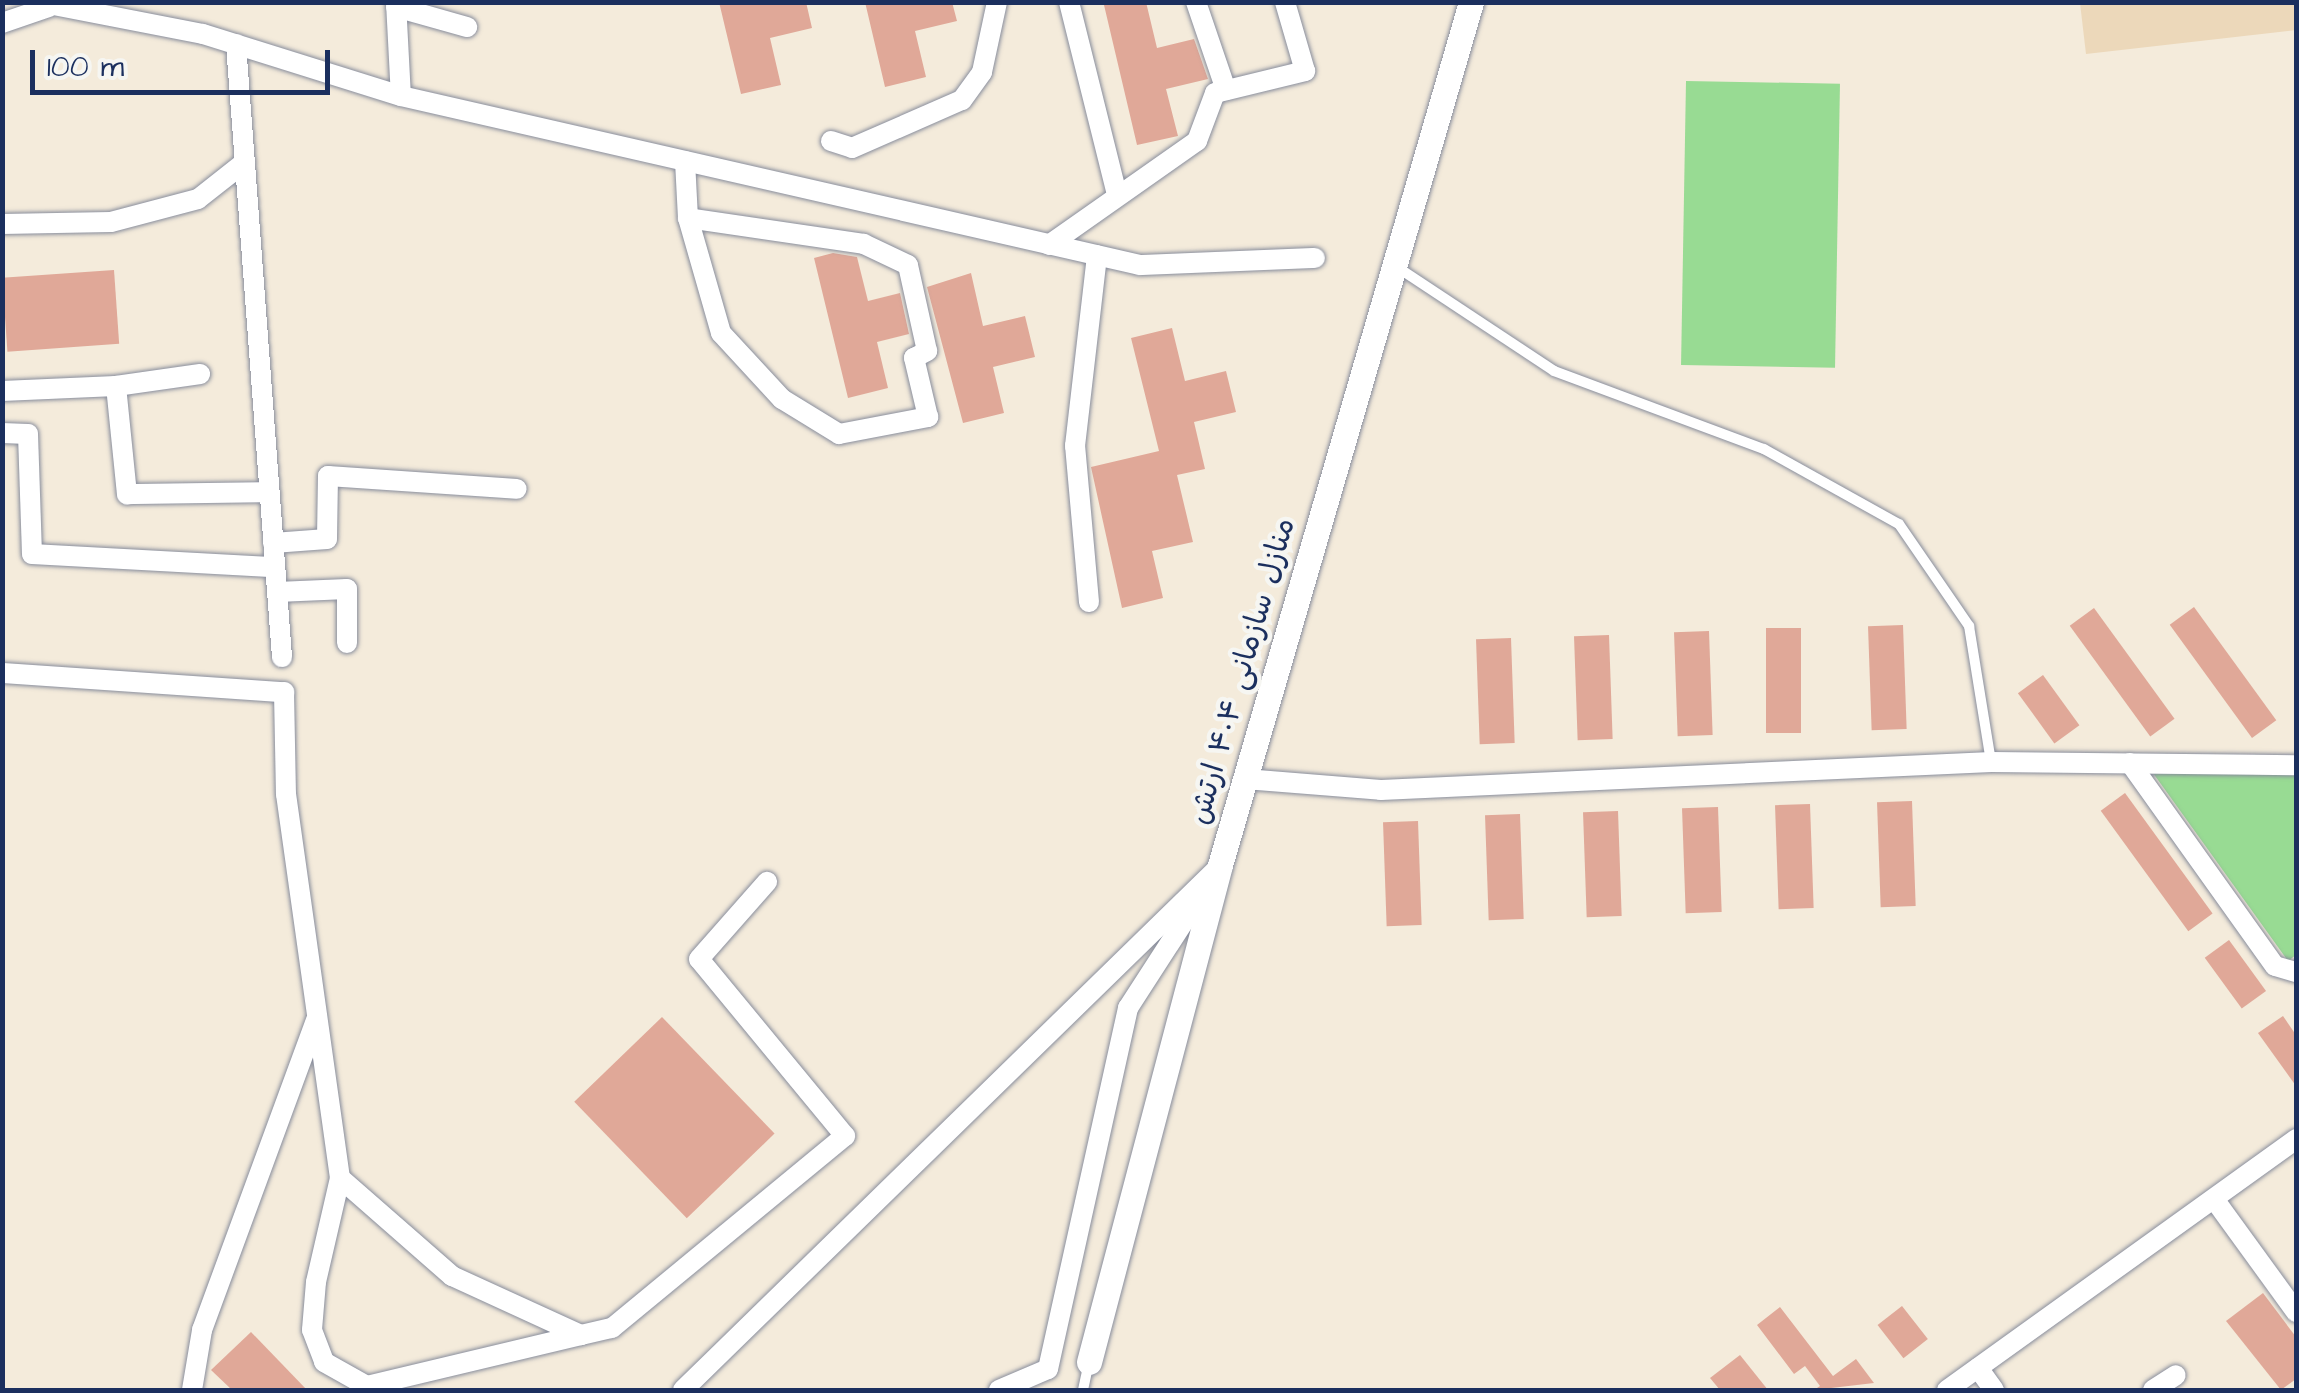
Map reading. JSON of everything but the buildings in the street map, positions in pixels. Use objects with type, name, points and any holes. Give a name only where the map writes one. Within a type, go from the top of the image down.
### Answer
[{"type":"street","points":[[831,141],[852,148],[962,100],[994,40],[994,3],[978,2]]},
{"type":"street","points":[[1069,2],[1116,190]]},
{"type":"street","points":[[1196,2],[1226,90]]},
{"type":"street","points":[[1049,244],[1116,190],[1196,141],[1216,92],[1305,71],[1285,2]]},
{"type":"street","name":"منازل سازمانی ۴۰۴ ارتش","points":[[1089,1362],[1220,866],[1392,263],[1471,2]]},
{"type":"street","points":[[401,96],[396,4],[466,27]]},
{"type":"street","points":[[2,23],[43,5],[236,44],[401,96],[1140,265],[1315,258]]},
{"type":"street","points":[[236,44],[282,656]]},
{"type":"street","points":[[2,224],[111,222],[198,199],[244,162]]},
{"type":"street","points":[[685,162],[688,218],[721,333],[782,399],[839,434],[928,418],[914,358],[927,351],[908,265],[864,244],[688,218]]},
{"type":"street","points":[[1089,602],[1075,446],[1097,256]]},
{"type":"street","points":[[2,391],[116,386],[200,374]]},
{"type":"street","points":[[116,386],[127,494],[269,492]]},
{"type":"street","points":[[2,433],[28,434],[32,554],[275,567]]},
{"type":"street","points":[[273,543],[327,539],[328,476],[517,488]]},
{"type":"street","points":[[277,592],[347,590],[348,643]]},
{"type":"street","points":[[2,673],[284,692],[286,794],[340,1178],[316,1282],[312,1330],[324,1362],[366,1386],[612,1328],[845,1136],[699,959],[768,882]]},
{"type":"street","points":[[1245,779],[1382,790],[1991,762],[2296,765]]},
{"type":"street","points":[[2130,764],[2275,966],[2296,972]]},
{"type":"street","points":[[683,1390],[1220,866]]},
{"type":"street","points":[[998,1390],[1048,1369],[1128,1008],[1220,866]]},
{"type":"street","points":[[192,1390],[202,1330],[316,1018]]},
{"type":"street","points":[[1947,1390],[2296,1140]]},
{"type":"street","points":[[340,1178],[452,1276],[581,1335]]},
{"type":"street","points":[[2214,1199],[2296,1312]]},
{"type":"street","points":[[1978,1368],[1994,1390]]},
{"type":"street","points":[[2153,1390],[2176,1375]]},
{"type":"lane","points":[[1392,263],[1554,371],[1764,449],[1899,524],[1969,626],[1991,762]]},
{"type":"lane","points":[[1084,1390],[1089,1362]]},
{"type":"shaded area","points":[[2080,3],[2296,3],[2296,30],[2086,54]]},
{"type":"green space","points":[[1686,81],[1840,84],[1835,368],[1681,365]]},
{"type":"green space","points":[[2296,772],[2296,955],[2288,961],[2153,773]]}]
